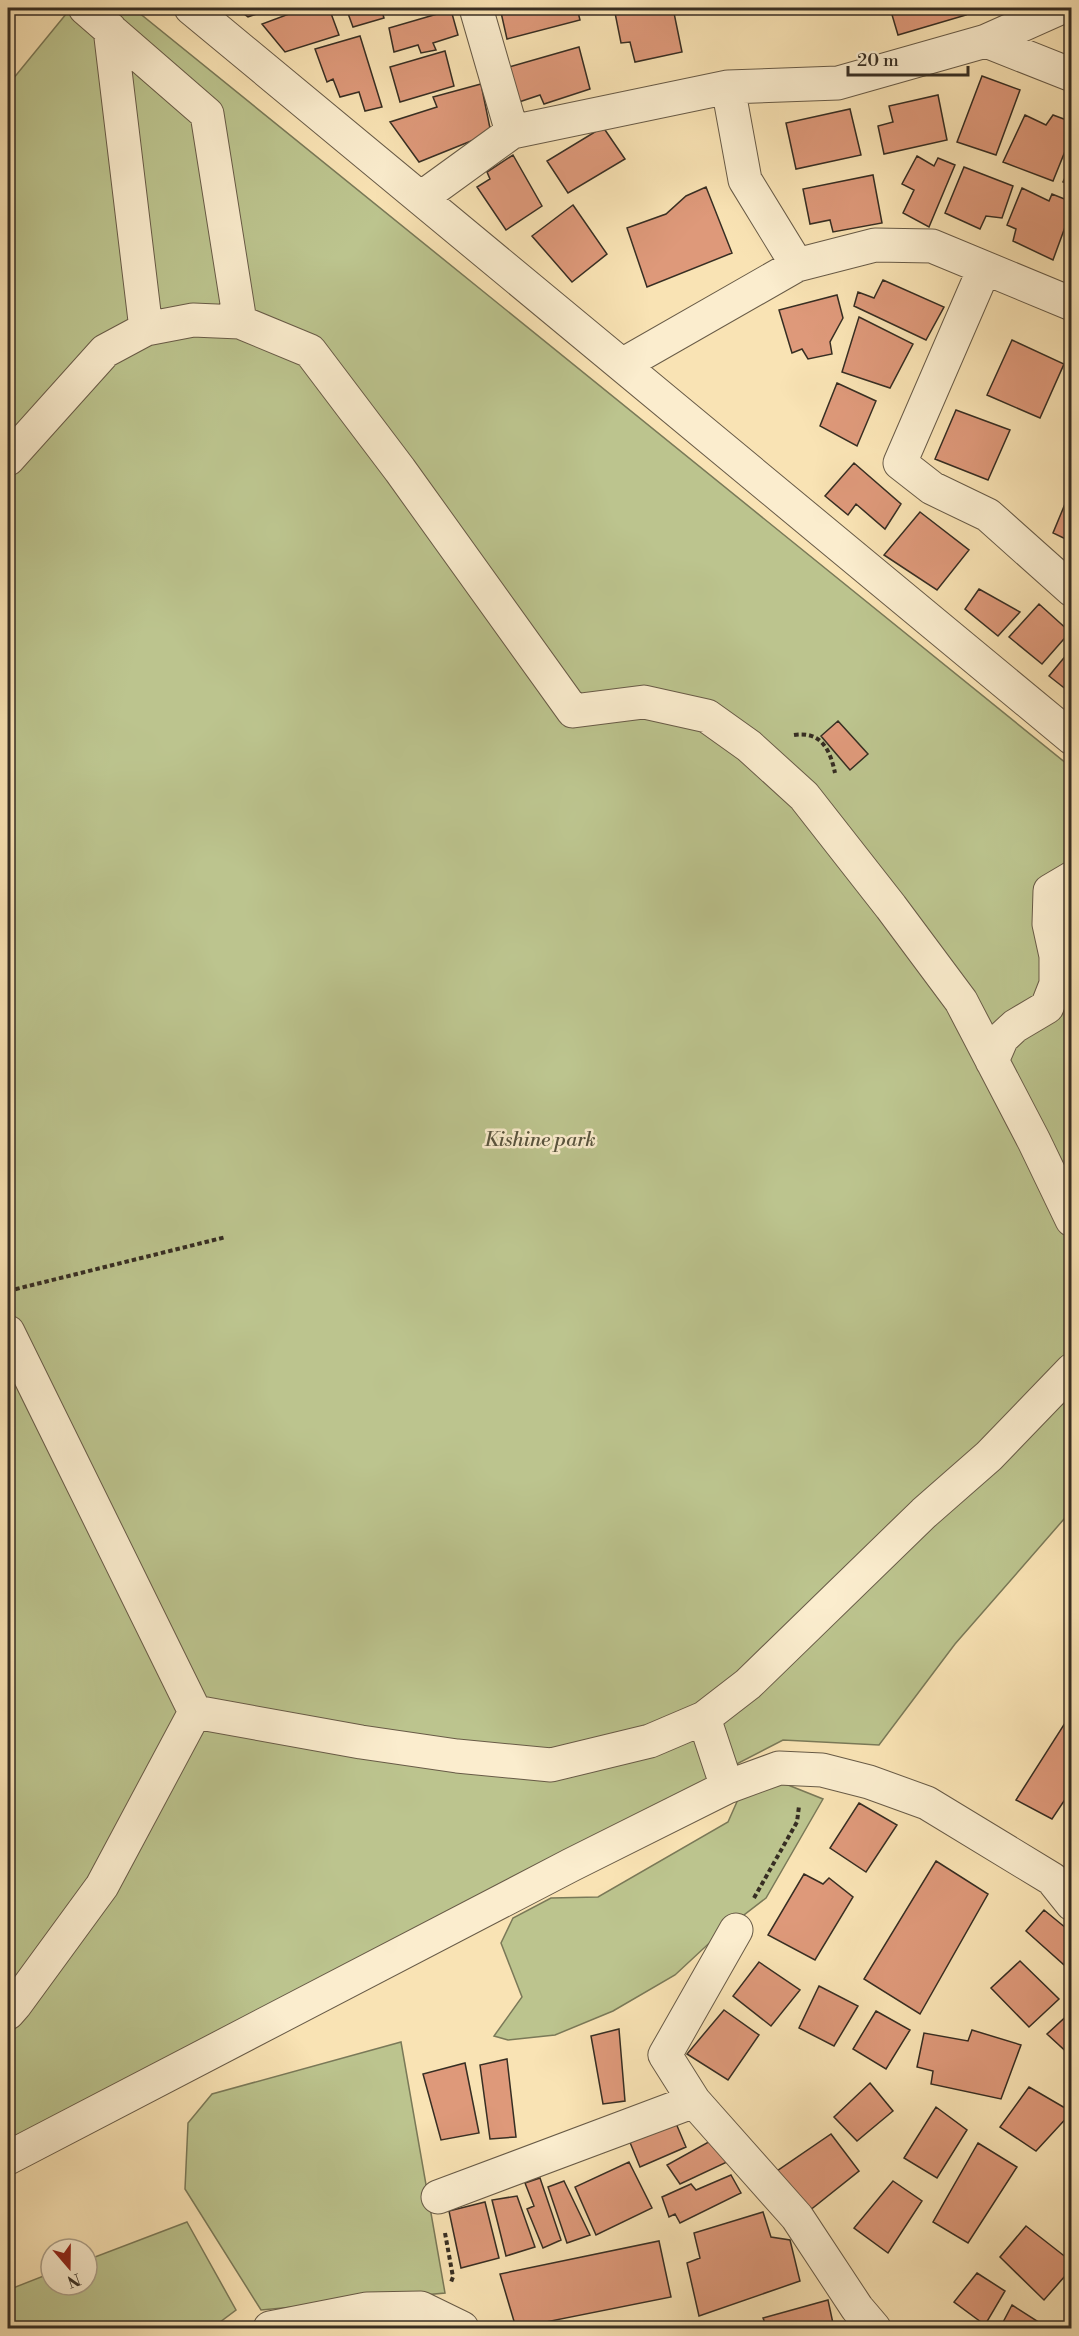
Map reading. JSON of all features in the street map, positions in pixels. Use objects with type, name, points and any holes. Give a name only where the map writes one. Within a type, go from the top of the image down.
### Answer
[{"type":"street","points":[[85,8],[207,114],[240,322]]},
{"type":"street","points":[[191,8],[1071,738]]},
{"type":"street","points":[[476,8],[512,132]]},
{"type":"street","points":[[421,198],[512,132],[728,87],[838,83],[986,41],[1060,8]]},
{"type":"street","points":[[110,29],[146,329]]},
{"type":"street","points":[[986,41],[1071,75]]},
{"type":"street","points":[[728,87],[745,180],[797,266]]},
{"type":"street","points":[[622,365],[797,266],[875,245],[932,246],[1071,304]]},
{"type":"street","points":[[984,269],[900,463],[932,488],[988,515],[1071,590]]},
{"type":"street","points":[[8,459],[105,351],[146,329],[193,320],[240,322],[310,351],[400,470],[573,711],[644,702],[707,716],[748,746],[804,796],[961,1001],[1034,1142],[1071,1220]]},
{"type":"street","points":[[992,1061],[1002,1038],[1015,1026],[1047,1007],[1056,984],[1056,956],[1049,924],[1050,891],[1071,878]]},
{"type":"street","points":[[8,1332],[195,1712]]},
{"type":"street","points":[[195,1712],[362,1742],[457,1756],[551,1765],[650,1741],[704,1718],[748,1684],[924,1513],[989,1456],[1071,1370]]},
{"type":"street","points":[[8,2013],[102,1886],[195,1712]]},
{"type":"street","points":[[704,1718],[727,1787]]},
{"type":"street","points":[[8,2158],[550,1876],[727,1787],[779,1768],[822,1770],[869,1782],[927,1803],[1052,1879],[1071,1904]]},
{"type":"street","points":[[736,1930],[665,2055],[694,2101],[797,2217],[857,2308],[874,2328]]},
{"type":"street","points":[[438,2197],[694,2101]]},
{"type":"street","points":[[270,2328],[367,2309],[421,2308],[452,2323]]},
{"type":"path","points":[[8,1291],[226,1237]]},
{"type":"path","points":[[736,1930],[797,1822],[803,1769]]},
{"type":"path","points":[[438,2197],[453,2277],[452,2323]]},
{"type":"green space","name":"Kishine park","points":[[71,8],[133,8],[1072,768],[1071,1511],[955,1644],[879,1745],[783,1740],[8,2141],[8,85]]},
{"type":"green space","points":[[783,1783],[823,1799],[766,1898],[718,1935],[675,1975],[613,2011],[555,2035],[508,2040],[494,2036],[522,1997],[501,1943],[513,1918],[551,1898],[598,1897],[728,1822],[740,1795]]},
{"type":"green space","points":[[401,2042],[445,2293],[261,2310],[185,2189],[188,2123],[212,2094]]},
{"type":"green space","points":[[187,2222],[236,2310],[212,2328],[8,2328],[8,2290],[39,2278],[39,2297],[99,2297],[99,2255]]},
{"type":"building","points":[[236,8],[273,8],[248,17]]},
{"type":"building","points":[[305,8],[329,8],[339,35],[285,52],[262,24]]},
{"type":"building","points":[[346,8],[381,8],[384,18],[353,27]]},
{"type":"building","points":[[500,8],[577,8],[580,20],[507,39]]},
{"type":"building","points":[[614,8],[673,8],[682,52],[635,62],[630,42],[621,43]]},
{"type":"building","points":[[890,8],[964,8],[966,15],[898,35]]},
{"type":"building","points":[[451,10],[458,35],[433,43],[436,50],[421,53],[418,45],[394,52],[389,28]]},
{"type":"building","points":[[360,36],[382,107],[365,111],[359,92],[340,97],[333,79],[327,82],[315,49]]},
{"type":"building","points":[[579,47],[590,89],[544,104],[540,95],[519,102],[509,67]]},
{"type":"building","points":[[445,51],[454,86],[400,102],[390,67]]},
{"type":"building","points":[[982,76],[1020,90],[996,155],[957,142]]},
{"type":"building","points":[[481,84],[491,133],[419,162],[390,122],[437,107],[433,97]]},
{"type":"building","points":[[938,95],[947,140],[884,154],[878,126],[893,122],[889,106]]},
{"type":"building","points":[[850,109],[861,155],[796,169],[786,123]]},
{"type":"building","points":[[1025,115],[1046,125],[1053,115],[1072,122],[1072,134],[1053,181],[1003,162]]},
{"type":"building","points":[[603,127],[625,159],[568,193],[547,161]]},
{"type":"building","points":[[513,155],[542,206],[506,230],[477,187],[490,179],[487,172]]},
{"type":"building","points":[[917,156],[934,166],[938,158],[955,165],[929,227],[903,213],[914,190],[902,184]]},
{"type":"building","points":[[1072,163],[1072,186],[1063,182]]},
{"type":"building","points":[[964,167],[1013,186],[1002,218],[986,216],[980,229],[945,213]]},
{"type":"building","points":[[873,175],[882,223],[833,232],[830,220],[810,224],[803,189]]},
{"type":"building","points":[[706,187],[732,253],[647,287],[627,228],[666,214],[686,196]]},
{"type":"building","points":[[1022,188],[1049,201],[1052,194],[1072,202],[1072,208],[1053,260],[1013,241],[1016,229],[1007,225]]},
{"type":"building","points":[[573,205],[607,254],[572,282],[532,236]]},
{"type":"building","points":[[883,280],[944,307],[926,340],[854,306],[858,292],[874,298]]},
{"type":"building","points":[[837,295],[843,318],[830,342],[832,354],[808,359],[802,349],[792,353],[779,310]]},
{"type":"building","points":[[859,317],[913,344],[890,388],[842,372]]},
{"type":"building","points":[[1012,340],[1064,364],[1040,418],[987,395]]},
{"type":"building","points":[[837,383],[876,401],[857,446],[820,426]]},
{"type":"building","points":[[956,410],[1010,430],[988,480],[935,459]]},
{"type":"building","points":[[1072,420],[1072,438],[1066,435]]},
{"type":"building","points":[[854,463],[901,504],[885,529],[856,504],[848,515],[825,496]]},
{"type":"building","points":[[1072,487],[1072,542],[1053,533]]},
{"type":"building","points":[[920,512],[969,550],[937,590],[884,555]]},
{"type":"building","points":[[979,589],[1020,612],[998,636],[965,609]]},
{"type":"building","points":[[1039,604],[1070,632],[1042,664],[1009,637]]},
{"type":"building","points":[[1072,648],[1072,694],[1049,676]]},
{"type":"building","points":[[838,721],[868,754],[850,770],[821,736]]},
{"type":"building","points":[[1072,1712],[1072,1789],[1052,1819],[1016,1800]]},
{"type":"building","points":[[859,1803],[897,1825],[866,1872],[830,1848]]},
{"type":"building","points":[[936,1861],[988,1894],[920,2014],[864,1979]]},
{"type":"building","points":[[804,1874],[823,1884],[829,1878],[853,1897],[815,1960],[768,1935]]},
{"type":"building","points":[[1044,1910],[1072,1933],[1072,1972],[1026,1931]]},
{"type":"building","points":[[1020,1961],[1059,1999],[1029,2027],[991,1988]]},
{"type":"building","points":[[759,1962],[800,1990],[771,2026],[733,1996]]},
{"type":"building","points":[[819,1986],[858,2006],[834,2046],[799,2028]]},
{"type":"building","points":[[724,2010],[759,2035],[728,2080],[687,2054]]},
{"type":"building","points":[[876,2011],[910,2030],[886,2069],[853,2049]]},
{"type":"building","points":[[1072,2011],[1072,2057],[1047,2034]]},
{"type":"building","points":[[619,2029],[625,2101],[603,2104],[591,2036]]},
{"type":"building","points":[[972,2030],[1021,2045],[1001,2099],[931,2084],[933,2071],[917,2067],[924,2033],[968,2041]]},
{"type":"building","points":[[507,2059],[516,2137],[490,2139],[480,2065]]},
{"type":"building","points":[[465,2063],[479,2133],[441,2140],[423,2074]]},
{"type":"building","points":[[870,2083],[893,2111],[857,2141],[834,2117]]},
{"type":"building","points":[[1029,2087],[1072,2112],[1036,2151],[1000,2127]]},
{"type":"building","points":[[936,2107],[967,2130],[937,2178],[904,2158]]},
{"type":"building","points":[[675,2121],[686,2147],[640,2167],[629,2140]]},
{"type":"building","points":[[831,2134],[859,2171],[809,2211],[777,2171]]},
{"type":"building","points":[[714,2139],[727,2162],[680,2184],[667,2165]]},
{"type":"building","points":[[978,2143],[1017,2167],[968,2243],[933,2222]]},
{"type":"building","points":[[629,2162],[652,2208],[596,2235],[575,2187]]},
{"type":"building","points":[[731,2175],[741,2193],[680,2223],[675,2214],[669,2217],[662,2197],[691,2184],[696,2190]]},
{"type":"building","points":[[540,2178],[561,2240],[543,2248],[527,2209],[534,2206],[525,2183]]},
{"type":"building","points":[[564,2181],[590,2235],[567,2243],[548,2187]]},
{"type":"building","points":[[893,2181],[922,2201],[888,2253],[854,2228]]},
{"type":"building","points":[[517,2196],[535,2247],[506,2256],[492,2200]]},
{"type":"building","points":[[485,2202],[499,2258],[461,2268],[449,2211]]},
{"type":"building","points":[[763,2212],[771,2237],[790,2240],[800,2281],[699,2316],[687,2263],[700,2258],[694,2233]]},
{"type":"building","points":[[1026,2226],[1072,2262],[1072,2268],[1044,2300],[1000,2257]]},
{"type":"building","points":[[659,2241],[671,2297],[516,2328],[500,2274]]},
{"type":"building","points":[[977,2273],[1005,2291],[985,2325],[954,2302]]},
{"type":"building","points":[[828,2300],[834,2328],[767,2328],[763,2318]]},
{"type":"building","points":[[1012,2305],[1048,2328],[1000,2328]]}]
